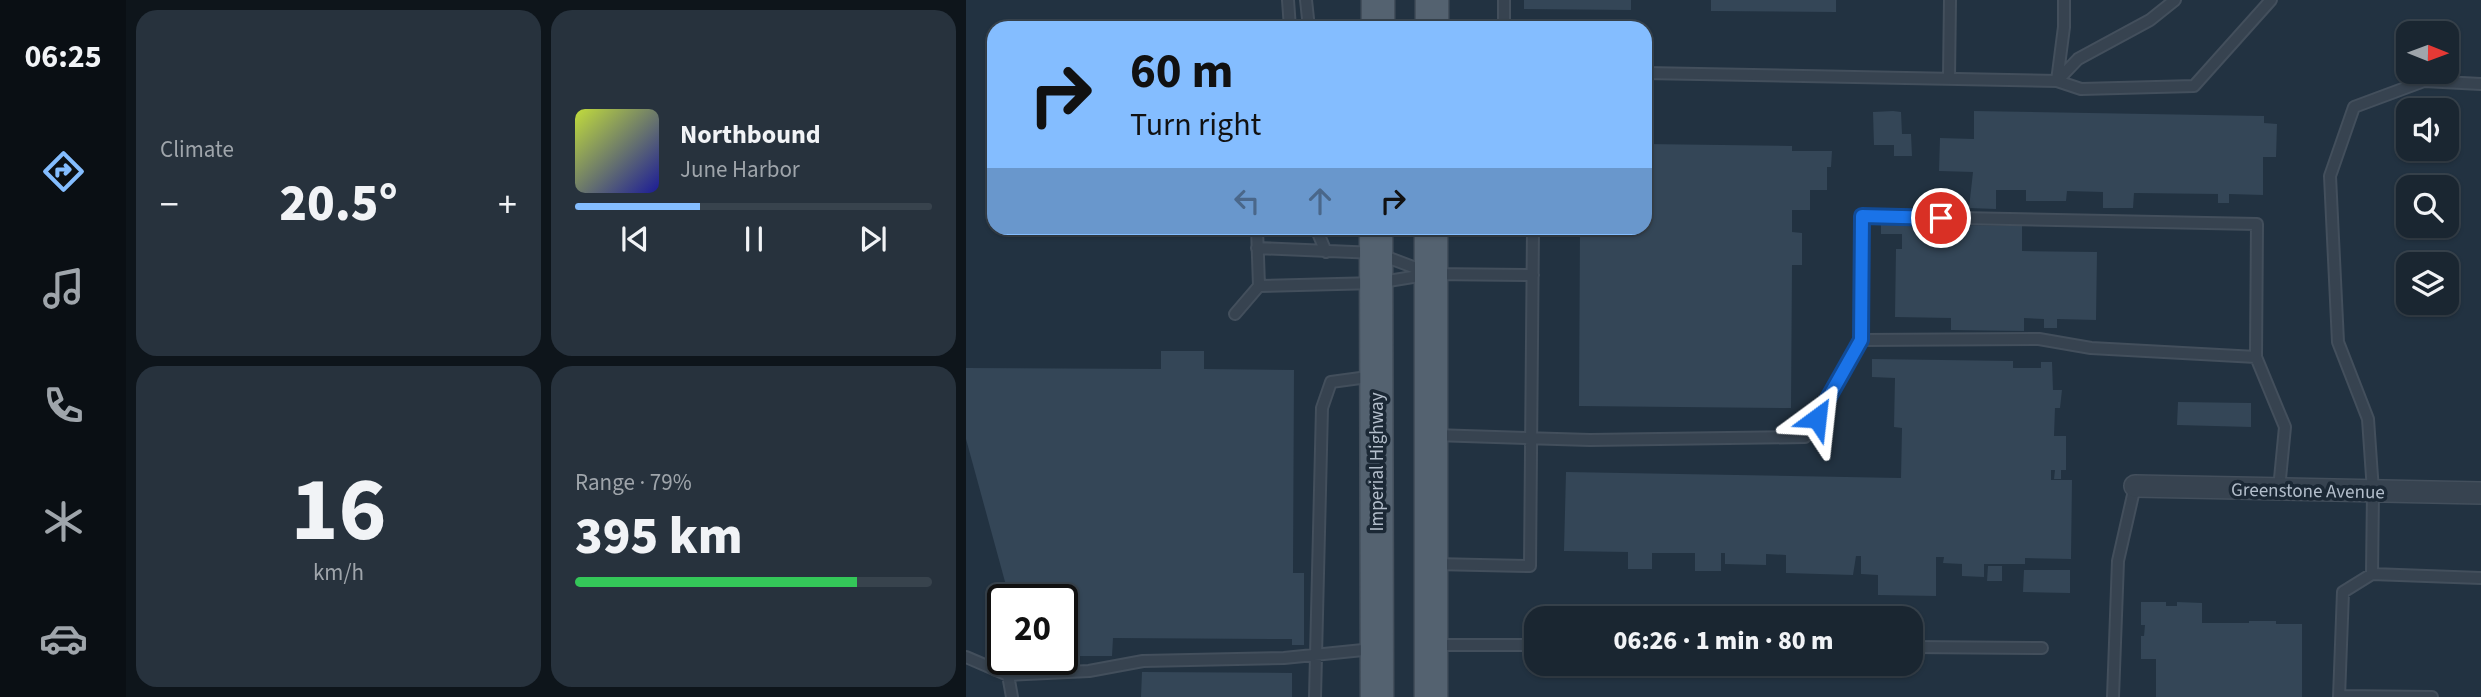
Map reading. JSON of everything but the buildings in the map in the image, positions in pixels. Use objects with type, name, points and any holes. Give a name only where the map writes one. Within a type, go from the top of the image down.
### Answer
[{"type":"main road","points":[[1378,0],[1378,21]]},
{"type":"main road","points":[[1432,0],[1432,21]]},
{"type":"main road","points":[[1431,697],[1432,235]]},
{"type":"main road","name":"Imperial Highway","points":[[1376,254],[1377,697]]},
{"type":"street","name":"Greenstone Avenue","points":[[2135,486],[2481,493]]},
{"type":"lane","points":[[1288,0],[1290,21]]},
{"type":"lane","points":[[1306,0],[1308,21]]},
{"type":"lane","points":[[1504,0],[1504,21]]},
{"type":"lane","points":[[1949,78],[1950,0]]},
{"type":"lane","points":[[2057,80],[2064,27],[2064,0]]},
{"type":"lane","points":[[2057,80],[2078,59],[2150,20],[2175,0]]},
{"type":"lane","points":[[1652,73],[2057,80],[2081,89],[2194,86],[2271,0]]},
{"type":"lane","points":[[2372,574],[2373,491],[2368,419],[2338,342],[2330,176],[2354,107],[2424,81],[2481,84]]},
{"type":"lane","points":[[1431,435],[1590,440],[1805,437],[1861,340],[1862,216],[2257,224],[2256,357],[2285,427],[2279,489]]},
{"type":"lane","points":[[1257,235],[1259,286]]},
{"type":"lane","points":[[1319,235],[1326,252]]},
{"type":"lane","points":[[1431,564],[1530,566],[1533,235]]},
{"type":"lane","points":[[1257,248],[1376,254],[1432,274],[1533,275]]},
{"type":"lane","points":[[1235,314],[1259,286],[1376,254],[1432,274]]},
{"type":"lane","points":[[1861,340],[2039,339],[2091,348],[2256,357]]},
{"type":"lane","points":[[1315,697],[1322,408],[1331,382],[1376,376]]},
{"type":"lane","points":[[2113,697],[2118,561],[2135,486]]},
{"type":"lane","points":[[2432,697],[2339,696],[2343,592],[2372,574],[2481,578]]},
{"type":"lane","points":[[1431,645],[1524,645]]},
{"type":"lane","points":[[1923,647],[2042,648]]},
{"type":"lane","points":[[966,657],[1008,676],[1088,671],[1143,661],[1315,656],[1377,648]]},
{"type":"lane","points":[[1008,676],[1012,697]]},
{"type":"route","points":[[1817,418],[1861,340],[1862,216],[1941,218]]}]
